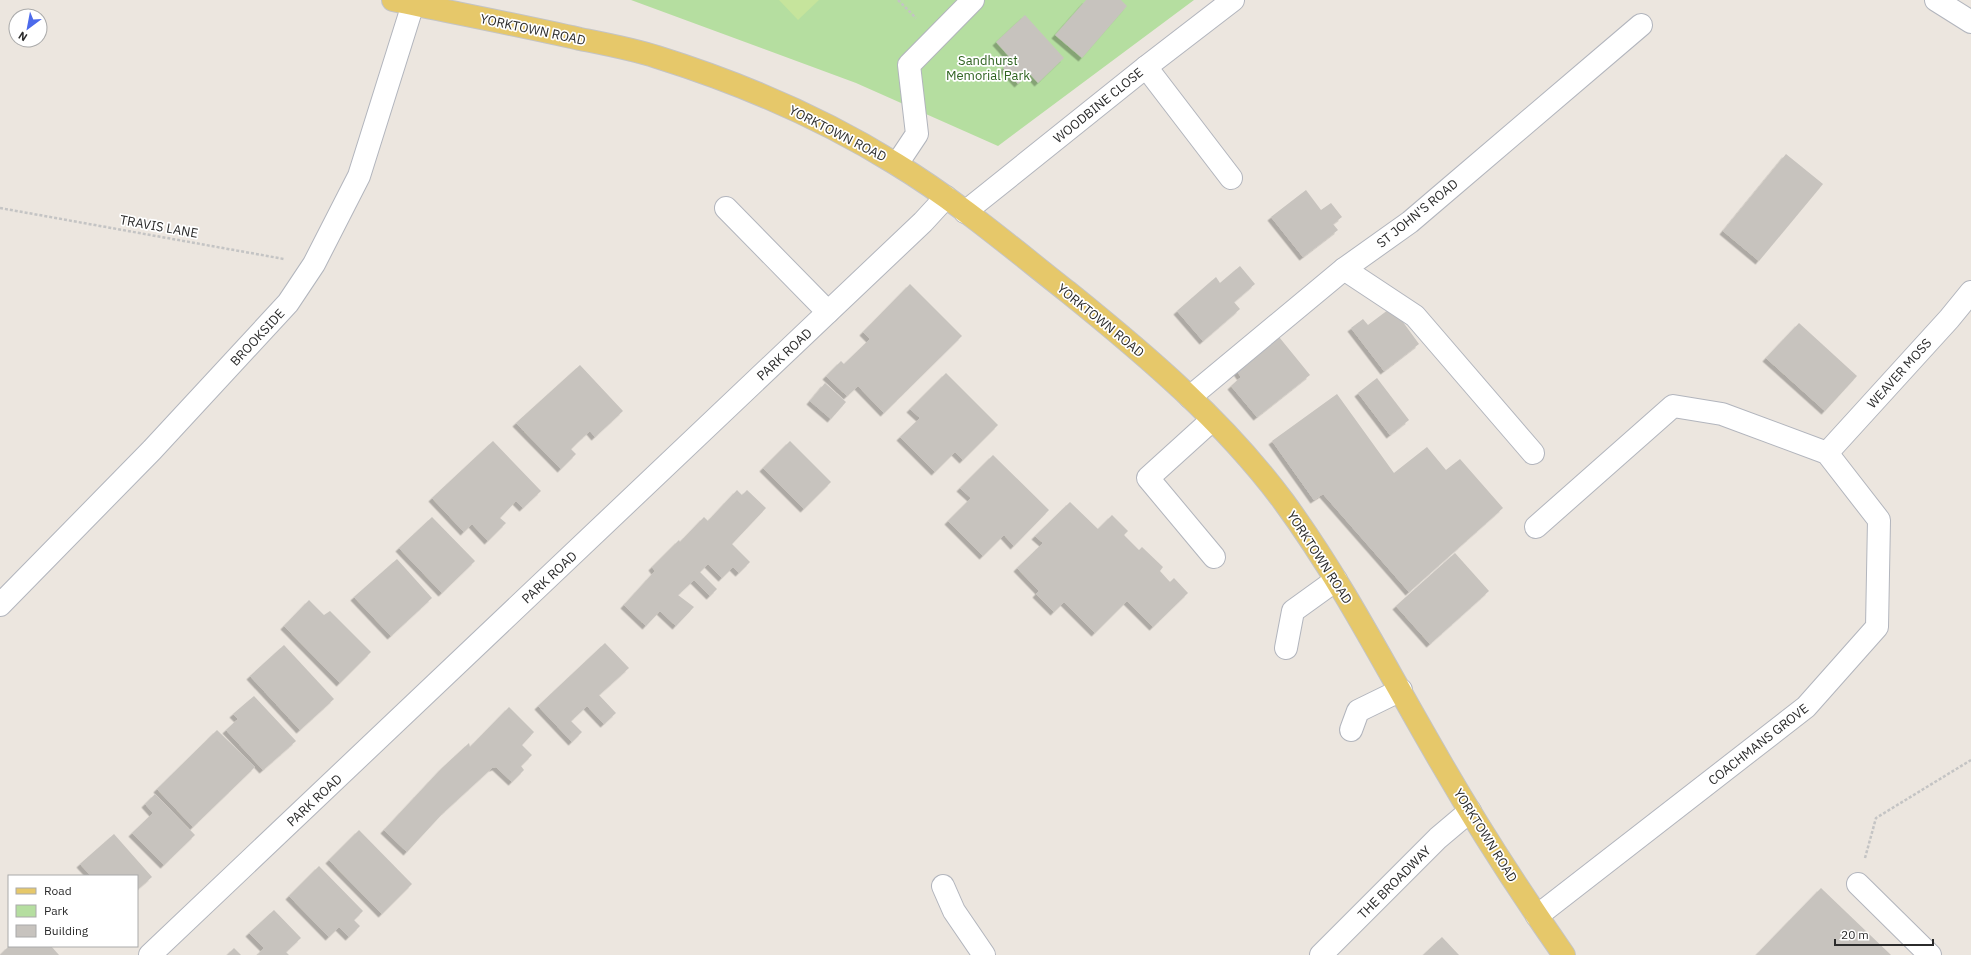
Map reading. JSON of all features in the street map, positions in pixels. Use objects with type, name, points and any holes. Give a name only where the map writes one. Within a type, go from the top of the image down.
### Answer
[{"type":"main road","name":"YORKTOWN ROAD","points":[[403,2],[529,27],[652,55],[760,94],[863,145],[897,164],[946,197],[1100,318],[1190,397],[1237,445],[1281,499],[1321,555],[1401,690],[1439,760],[1537,916],[1564,955]]},
{"type":"street","points":[[897,164],[916,134],[909,66],[973,0]]},
{"type":"street","name":"WOODBINE CLOSE","points":[[965,212],[1146,67],[1233,0]]},
{"type":"street","points":[[1936,0],[1971,22]]},
{"type":"street","name":"BROOKSIDE","points":[[0,605],[152,450],[288,303],[314,264],[359,176],[403,2]]},
{"type":"street","name":"ST JOHN'S ROAD","points":[[1190,397],[1344,269],[1410,222],[1641,25]]},
{"type":"street","points":[[1146,67],[1231,178]]},
{"type":"street","name":"PARK ROAD","points":[[150,955],[923,222],[946,197]]},
{"type":"street","points":[[726,208],[828,312]]},
{"type":"street","points":[[1344,269],[1415,316],[1533,453]]},
{"type":"street","name":"WEAVER MOSS","points":[[1827,453],[1949,319],[1971,292]]},
{"type":"street","points":[[1536,527],[1673,406],[1722,414],[1827,453]]},
{"type":"street","points":[[1212,420],[1148,478],[1214,557]]},
{"type":"street","name":"COACHMANS GROVE","points":[[1537,916],[1806,707],[1877,627],[1879,520],[1827,453]]},
{"type":"street","points":[[1286,648],[1293,611],[1336,580]]},
{"type":"street","points":[[1351,730],[1358,712],[1401,690]]},
{"type":"street","name":"THE BROADWAY","points":[[1321,955],[1438,838],[1470,810]]},
{"type":"street","points":[[1858,884],[1930,955]]},
{"type":"street","points":[[943,886],[954,911],[984,955]]},
{"type":"path","name":"TRAVIS LANE","points":[[0,208],[314,264]]},
{"type":"path","points":[[1858,884],[1876,818],[1971,760]]},
{"type":"green space","name":"Sandhurst Memorial Park","points":[[631,0],[1194,0],[998,146],[856,83]]},
{"type":"green space","points":[[779,0],[819,0],[798,20]]},
{"type":"building","points":[[1086,0],[1121,0],[1127,6],[1082,58],[1055,35]]},
{"type":"building","points":[[1025,15],[1064,58],[1038,83],[1029,73],[1018,84],[1003,68],[1012,60],[996,42]]},
{"type":"building","points":[[1786,154],[1823,184],[1759,261],[1723,231]]},
{"type":"building","points":[[1306,190],[1321,210],[1331,203],[1342,217],[1333,224],[1338,230],[1303,257],[1271,217]]},
{"type":"building","points":[[1240,266],[1255,284],[1234,302],[1240,309],[1203,341],[1177,311],[1216,277],[1220,283]]},
{"type":"building","points":[[910,284],[962,336],[884,413],[858,386],[847,396],[826,376],[841,361],[844,364],[870,339],[863,332]]},
{"type":"building","points":[[1392,307],[1419,344],[1384,371],[1351,328],[1363,319],[1368,325]]},
{"type":"building","points":[[1799,323],[1857,376],[1825,411],[1766,358]]},
{"type":"building","points":[[1275,332],[1310,375],[1257,417],[1231,386],[1241,377],[1233,366]]},
{"type":"building","points":[[580,365],[623,411],[595,437],[590,431],[581,439],[571,449],[576,454],[561,469],[516,423]]},
{"type":"building","points":[[946,373],[998,425],[963,460],[955,452],[935,472],[900,437],[920,418],[910,409]]},
{"type":"building","points":[[1377,378],[1409,420],[1390,435],[1358,393]]},
{"type":"building","points":[[825,383],[846,402],[831,419],[810,401]]},
{"type":"building","points":[[1337,394],[1394,473],[1427,447],[1446,470],[1460,459],[1503,508],[1409,592],[1323,494],[1314,500],[1272,441]]},
{"type":"building","points":[[493,441],[541,491],[523,508],[516,501],[500,518],[506,523],[488,541],[472,524],[464,532],[432,498]]},
{"type":"building","points":[[790,441],[831,482],[804,509],[763,468]]},
{"type":"building","points":[[993,455],[1049,510],[1014,546],[1004,535],[983,556],[948,521],[971,498],[960,488]]},
{"type":"building","points":[[737,490],[742,495],[747,490],[766,508],[732,544],[750,562],[739,573],[733,567],[722,578],[708,564],[700,572],[717,589],[710,596],[694,580],[678,595],[694,607],[676,626],[660,611],[646,626],[624,605],[655,571],[652,567],[679,540],[680,542],[704,517],[708,521]]},
{"type":"building","points":[[1070,502],[1098,529],[1112,515],[1128,531],[1124,535],[1139,550],[1142,547],[1163,567],[1160,571],[1170,582],[1174,578],[1188,593],[1153,627],[1127,601],[1095,633],[1064,602],[1054,612],[1036,594],[1039,591],[1017,568],[1043,543],[1035,536]]},
{"type":"building","points":[[432,517],[475,561],[442,593],[399,548]]},
{"type":"building","points":[[1455,553],[1489,591],[1430,644],[1396,606]]},
{"type":"building","points":[[397,559],[432,598],[391,636],[354,597]]},
{"type":"building","points":[[309,600],[324,615],[330,611],[371,652],[340,683],[284,626]]},
{"type":"building","points":[[605,643],[629,668],[599,695],[616,713],[604,724],[587,706],[571,721],[582,732],[572,742],[538,706]]},
{"type":"building","points":[[284,645],[334,699],[300,730],[250,676]]},
{"type":"building","points":[[254,696],[296,741],[263,770],[226,730],[238,719],[233,714]]},
{"type":"building","points":[[509,707],[534,732],[522,745],[532,755],[521,766],[524,770],[512,782],[496,767],[492,768],[443,813],[407,852],[384,830],[442,768],[469,743],[470,747]]},
{"type":"building","points":[[217,730],[255,767],[193,827],[157,789]]},
{"type":"building","points":[[155,794],[195,835],[164,865],[132,833],[153,813],[145,804]]},
{"type":"building","points":[[359,830],[412,884],[382,914],[329,860]]},
{"type":"building","points":[[114,834],[152,877],[138,889],[138,875],[90,875],[80,864]]},
{"type":"building","points":[[319,866],[363,911],[354,920],[360,926],[349,937],[339,927],[329,937],[289,896]]},
{"type":"building","points":[[1821,888],[1891,955],[1756,955]]},
{"type":"building","points":[[274,910],[301,938],[286,952],[289,955],[259,955],[258,954],[264,948],[249,933]]},
{"type":"building","points":[[1442,937],[1459,955],[1423,955]]},
{"type":"building","points":[[8,947],[52,947],[59,955],[0,955]]},
{"type":"building","points":[[234,948],[241,955],[227,955]]}]
